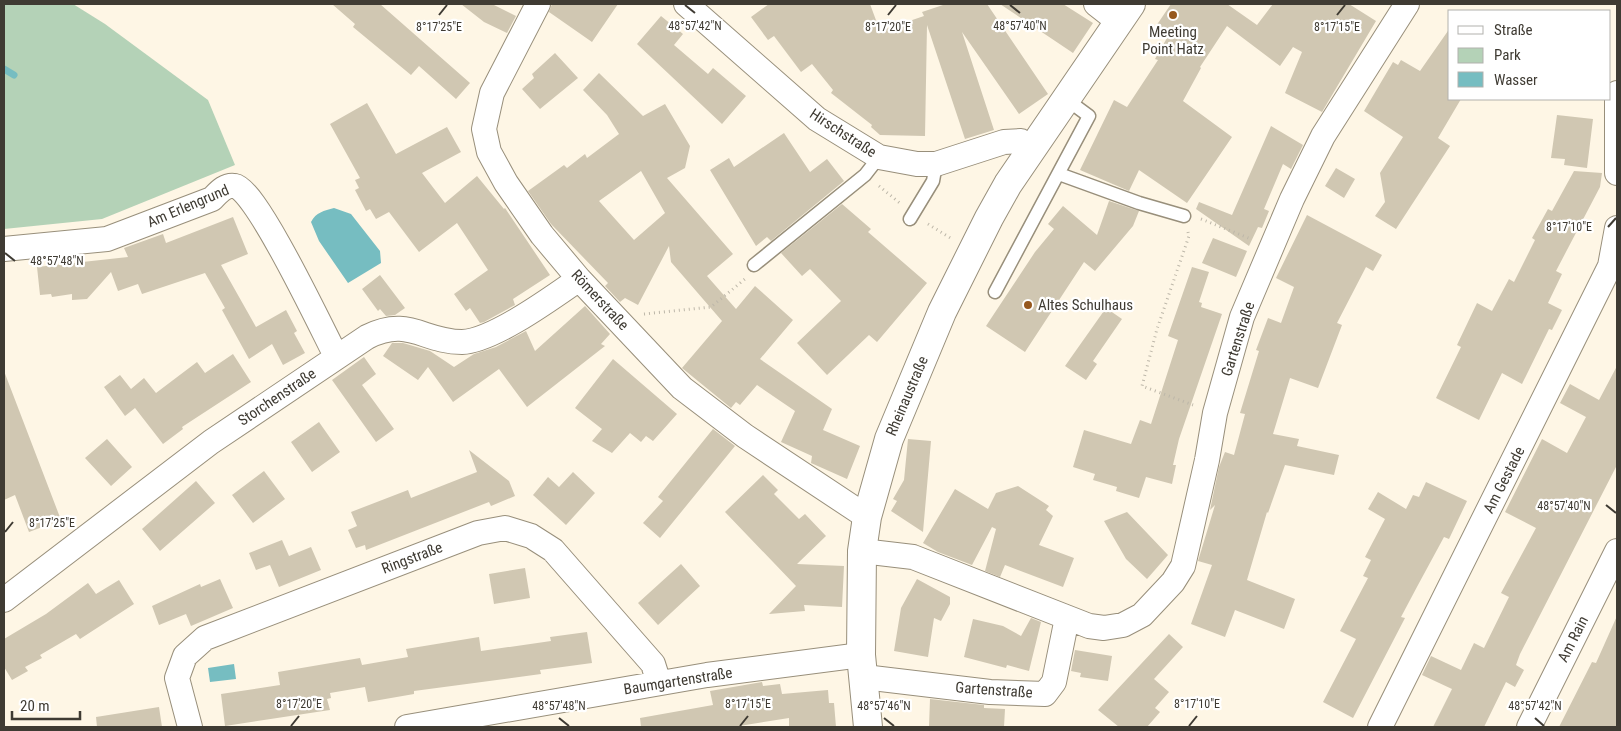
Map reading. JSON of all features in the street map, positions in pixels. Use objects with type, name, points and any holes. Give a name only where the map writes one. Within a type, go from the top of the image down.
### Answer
[{"type":"street","name":"Römerstraße","points":[[538,4],[492,93],[484,129],[489,152],[506,183],[542,235],[579,279],[682,388],[704,406],[867,517]]},
{"type":"street","name":"Hirschstraße","points":[[686,4],[872,166],[936,164],[1004,142],[1021,141],[1032,150]]},
{"type":"street","points":[[1096,4],[1125,13]]},
{"type":"street","name":"Gartenstraße","points":[[862,551],[913,557],[1089,626],[1104,628],[1123,625],[1142,615],[1174,582],[1183,566],[1191,538],[1215,413],[1242,317],[1292,199],[1323,136],[1407,4]]},
{"type":"street","name":"Rheinaustraße","points":[[868,727],[862,666],[862,551],[867,517],[888,439],[942,312],[989,218],[1032,150],[1125,13]]},
{"type":"street","points":[[1617,93],[1617,173]]},
{"type":"street","name":"Am Erlengrund","points":[[4,249],[107,240],[212,199],[224,188],[235,186],[246,192],[280,246],[336,356]]},
{"type":"street","name":"Am Gestade","points":[[1380,727],[1610,266],[1617,228]]},
{"type":"street","name":"Storchenstraße","points":[[4,599],[211,442],[336,356],[367,337],[392,328],[412,329],[442,339],[462,342],[475,339],[544,304],[579,279]]},
{"type":"street","name":"Ringstraße","points":[[190,727],[177,678],[185,656],[205,638],[478,533],[505,528],[531,536],[553,550],[653,664],[659,683]]},
{"type":"street","name":"Am Rain","points":[[1529,727],[1617,550]]},
{"type":"street","name":"Gartenstraße","points":[[862,666],[990,692],[1045,694],[1054,682],[1066,618]]},
{"type":"street","name":"Baumgartenstraße","points":[[407,727],[659,683],[862,666]]},
{"type":"lane","points":[[995,292],[1089,116],[1066,99]]},
{"type":"lane","points":[[912,216],[933,181],[936,164]]},
{"type":"lane","points":[[754,265],[872,166]]},
{"type":"lane","points":[[1059,174],[1139,203],[1190,216]]},
{"type":"path","points":[[872,166],[912,216],[953,240]]},
{"type":"path","points":[[1215,413],[1142,386],[1158,329],[1189,236],[1190,216],[1227,229]]},
{"type":"path","points":[[621,323],[630,316],[711,307],[752,274],[754,265]]},
{"type":"green space","points":[[4,4],[73,4],[105,24],[208,100],[235,165],[102,219],[4,229]]},
{"type":"water","points":[[334,208],[351,214],[380,251],[381,263],[348,283],[319,241],[311,222],[318,214]]},
{"type":"water","points":[[234,664],[236,679],[210,682],[208,668]]},
{"type":"building","points":[[332,4],[380,4],[470,83],[456,99],[419,66],[411,75],[353,27],[355,24]]},
{"type":"building","points":[[461,4],[492,4],[516,16],[507,33],[484,22]]},
{"type":"building","points":[[552,4],[618,4],[592,42],[549,12]]},
{"type":"building","points":[[769,4],[870,4],[880,31],[924,16],[922,12],[946,4],[987,4],[1048,94],[1019,114],[962,32],[994,130],[965,139],[927,25],[925,136],[880,135],[871,127],[872,125],[831,93],[833,90],[812,64],[801,72],[774,36],[768,40],[751,17]]},
{"type":"building","points":[[1000,4],[1063,4],[1093,23],[1073,53]]},
{"type":"building","points":[[1171,4],[1227,4],[1257,25],[1273,4],[1349,4],[1376,21],[1322,112],[1285,93],[1302,52],[1293,47],[1280,66],[1227,26],[1200,67],[1183,101],[1232,137],[1187,203],[1139,170],[1129,191],[1080,170],[1114,100],[1127,107],[1158,60],[1155,59],[1167,38],[1154,29]]},
{"type":"building","points":[[661,16],[683,34],[674,45],[708,74],[713,68],[746,96],[722,124],[637,44]]},
{"type":"building","points":[[1448,31],[1448,100],[1460,100],[1438,138],[1450,146],[1396,229],[1375,216],[1385,202],[1380,173],[1403,137],[1364,111],[1393,62],[1398,65],[1401,60],[1420,71]]},
{"type":"building","points":[[555,53],[578,78],[540,109],[522,89],[534,78],[532,74]]},
{"type":"building","points":[[599,73],[643,116],[665,104],[690,146],[685,168],[667,178],[733,254],[707,276],[736,309],[755,286],[793,320],[760,359],[832,409],[823,430],[860,446],[847,479],[811,463],[812,456],[781,442],[795,411],[757,385],[740,405],[736,402],[731,408],[682,368],[722,321],[671,262],[669,246],[638,305],[625,298],[620,302],[605,286],[608,283],[551,224],[528,191],[564,165],[567,168],[585,154],[587,158],[619,134],[607,115],[583,90]],"holes":[[[641,171],[665,213],[634,240],[599,201]]]},
{"type":"building","points":[[367,103],[396,154],[447,127],[461,152],[422,173],[445,203],[477,176],[505,208],[550,275],[513,299],[515,305],[484,322],[480,323],[470,308],[466,311],[454,294],[488,270],[457,223],[419,252],[389,212],[376,219],[370,209],[366,211],[355,190],[359,188],[355,180],[360,178],[330,124]]},
{"type":"building","points":[[1557,115],[1593,119],[1587,168],[1564,165],[1565,159],[1551,158]]},
{"type":"building","points":[[1271,126],[1303,145],[1291,169],[1283,164],[1264,209],[1269,211],[1262,228],[1258,227],[1249,246],[1196,209],[1199,202],[1232,215]]},
{"type":"building","points":[[784,133],[810,172],[827,159],[844,181],[771,241],[767,237],[756,246],[710,170],[729,158],[734,167]]},
{"type":"building","points":[[1336,168],[1355,179],[1344,198],[1325,186]]},
{"type":"building","points":[[1574,171],[1602,173],[1600,187],[1556,271],[1562,274],[1548,303],[1562,310],[1552,330],[1549,329],[1522,384],[1502,373],[1479,420],[1436,398],[1461,347],[1457,345],[1477,303],[1492,311],[1509,279],[1514,282],[1535,240],[1532,238],[1548,209],[1552,211]]},
{"type":"building","points":[[1109,201],[1139,211],[1133,226],[1095,271],[1084,262],[1025,352],[986,326],[1035,252],[1054,229],[1048,224],[1063,206],[1097,235]]},
{"type":"building","points":[[842,204],[871,229],[868,232],[927,283],[877,342],[869,335],[827,375],[797,343],[841,301],[810,269],[802,276],[781,253]]},
{"type":"building","points":[[1307,215],[1382,255],[1373,271],[1366,267],[1337,323],[1342,325],[1318,388],[1290,378],[1273,434],[1299,439],[1297,446],[1339,455],[1334,475],[1285,465],[1267,512],[1247,580],[1295,599],[1284,629],[1235,610],[1225,637],[1191,624],[1212,565],[1198,561],[1215,505],[1210,510],[1219,467],[1225,452],[1234,455],[1245,414],[1240,413],[1259,351],[1256,350],[1268,318],[1281,323],[1294,287],[1276,278]]},
{"type":"building","points":[[233,217],[248,254],[221,265],[256,327],[286,310],[297,331],[294,333],[305,353],[283,365],[272,344],[249,359],[222,310],[225,308],[205,273],[142,294],[138,284],[118,291],[111,272],[87,299],[72,300],[72,294],[52,297],[51,294],[40,295],[37,267],[128,257],[124,248],[163,234],[166,243]]},
{"type":"building","points":[[1213,238],[1247,251],[1236,277],[1202,263]]},
{"type":"building","points":[[1192,267],[1209,272],[1199,302],[1202,303],[1201,307],[1222,314],[1179,439],[1173,465],[1176,465],[1172,484],[1146,477],[1139,498],[1116,491],[1117,487],[1093,480],[1095,474],[1073,467],[1084,430],[1131,444],[1140,420],[1151,424],[1178,340],[1168,336]]},
{"type":"building","points":[[380,275],[405,308],[395,315],[386,316],[380,309],[378,311],[362,289]]},
{"type":"building","points":[[585,306],[610,334],[601,344],[605,346],[527,407],[499,369],[453,402],[428,367],[418,380],[383,356],[392,343],[403,343],[430,351],[454,367],[474,354],[496,347],[526,331],[535,351]]},
{"type":"building","points":[[1106,308],[1122,319],[1093,361],[1097,364],[1086,380],[1065,366]]},
{"type":"building","points":[[233,354],[251,382],[182,427],[183,429],[163,444],[135,408],[125,416],[104,387],[120,375],[131,389],[144,378],[156,393],[197,362],[205,373]]},
{"type":"building","points":[[364,357],[376,374],[362,385],[394,429],[376,442],[332,380]]},
{"type":"building","points":[[613,359],[677,414],[653,441],[646,436],[641,442],[630,433],[612,453],[592,441],[602,429],[575,408]]},
{"type":"building","points":[[1617,366],[1617,465],[1520,654],[1516,665],[1524,670],[1515,687],[1506,682],[1484,727],[1433,727],[1452,689],[1422,675],[1431,656],[1461,670],[1474,643],[1484,648],[1509,597],[1501,593],[1536,528],[1505,512],[1542,439],[1567,453],[1586,417],[1560,403],[1570,384],[1599,400]]},
{"type":"building","points":[[4,371],[61,520],[29,532],[15,495],[4,500]]},
{"type":"building","points":[[319,422],[340,452],[312,472],[291,442]]},
{"type":"building","points":[[713,429],[735,446],[660,538],[643,523],[663,501],[658,497]]},
{"type":"building","points":[[107,439],[132,467],[111,486],[85,458]]},
{"type":"building","points":[[908,439],[931,441],[923,532],[891,511],[897,501],[893,499],[904,480]]},
{"type":"building","points":[[469,450],[509,481],[515,496],[491,506],[489,502],[366,550],[365,545],[356,548],[348,530],[357,526],[351,512],[408,490],[411,498],[477,472]]},
{"type":"building","points":[[264,471],[285,499],[253,523],[232,495]]},
{"type":"building","points":[[573,472],[595,493],[566,525],[533,495],[548,477],[559,487]]},
{"type":"building","points":[[763,475],[778,490],[774,494],[799,519],[805,514],[826,536],[797,564],[844,566],[842,607],[804,605],[805,611],[769,614],[796,586],[725,512]]},
{"type":"building","points":[[196,481],[215,503],[160,551],[142,529]]},
{"type":"building","points":[[1426,482],[1467,501],[1449,539],[1444,537],[1401,617],[1405,618],[1353,718],[1323,702],[1356,639],[1340,631],[1368,578],[1363,576],[1371,560],[1365,557],[1385,519],[1368,509],[1378,492],[1406,509],[1413,495],[1419,497]]},
{"type":"building","points":[[1018,486],[1049,506],[1046,510],[1053,516],[1039,545],[1074,558],[1063,587],[1005,565],[1000,577],[985,571],[996,529],[992,527],[972,565],[938,552],[923,543],[955,489],[988,509],[996,493]]},
{"type":"building","points":[[1127,512],[1168,555],[1147,579],[1126,559],[1104,521]]},
{"type":"building","points":[[282,540],[289,556],[311,547],[321,570],[279,587],[270,565],[256,570],[249,553]]},
{"type":"building","points":[[681,564],[700,586],[658,625],[638,603]]},
{"type":"building","points":[[525,568],[530,598],[494,604],[489,574]]},
{"type":"building","points":[[220,579],[233,608],[191,626],[186,614],[159,625],[152,606],[200,584],[201,587]]},
{"type":"building","points":[[917,579],[950,597],[950,604],[941,621],[934,618],[928,657],[894,651],[901,608]]},
{"type":"building","points":[[119,580],[134,604],[80,639],[76,634],[40,655],[42,658],[25,667],[28,671],[12,680],[4,667],[4,639],[46,614],[88,583],[96,594]]},
{"type":"building","points":[[1617,616],[1617,727],[1559,727],[1592,662],[1596,663]]},
{"type":"building","points":[[1031,618],[1041,622],[1029,671],[1007,665],[1006,668],[964,657],[973,619],[1003,626],[1021,636]]},
{"type":"building","points":[[587,632],[592,663],[540,670],[541,674],[414,691],[414,694],[368,702],[365,687],[330,693],[331,698],[327,699],[330,710],[225,726],[221,694],[280,685],[278,672],[360,658],[362,665],[408,657],[406,649],[479,637],[481,651],[551,641],[550,637]]},
{"type":"building","points":[[1169,634],[1183,647],[1154,679],[1169,692],[1155,708],[1160,712],[1147,727],[1119,727],[1098,710]]},
{"type":"building","points":[[1075,650],[1112,656],[1108,681],[1080,677],[1081,673],[1071,671]]},
{"type":"building","points":[[762,682],[763,686],[780,684],[782,694],[828,690],[829,703],[834,703],[836,727],[789,727],[789,718],[733,727],[641,727],[640,718],[713,705],[710,691]]},
{"type":"building","points":[[930,699],[984,705],[984,708],[1005,709],[1004,727],[929,727]]},
{"type":"building","points":[[159,707],[162,727],[97,727],[96,717]]},
{"type":"waterway","points":[[4,69],[14,75]]},
{"type":"place","name":"Meeting Point Hatz","points":[[1173,15]]},
{"type":"place","name":"Altes Schulhaus","points":[[1028,305]]}]
